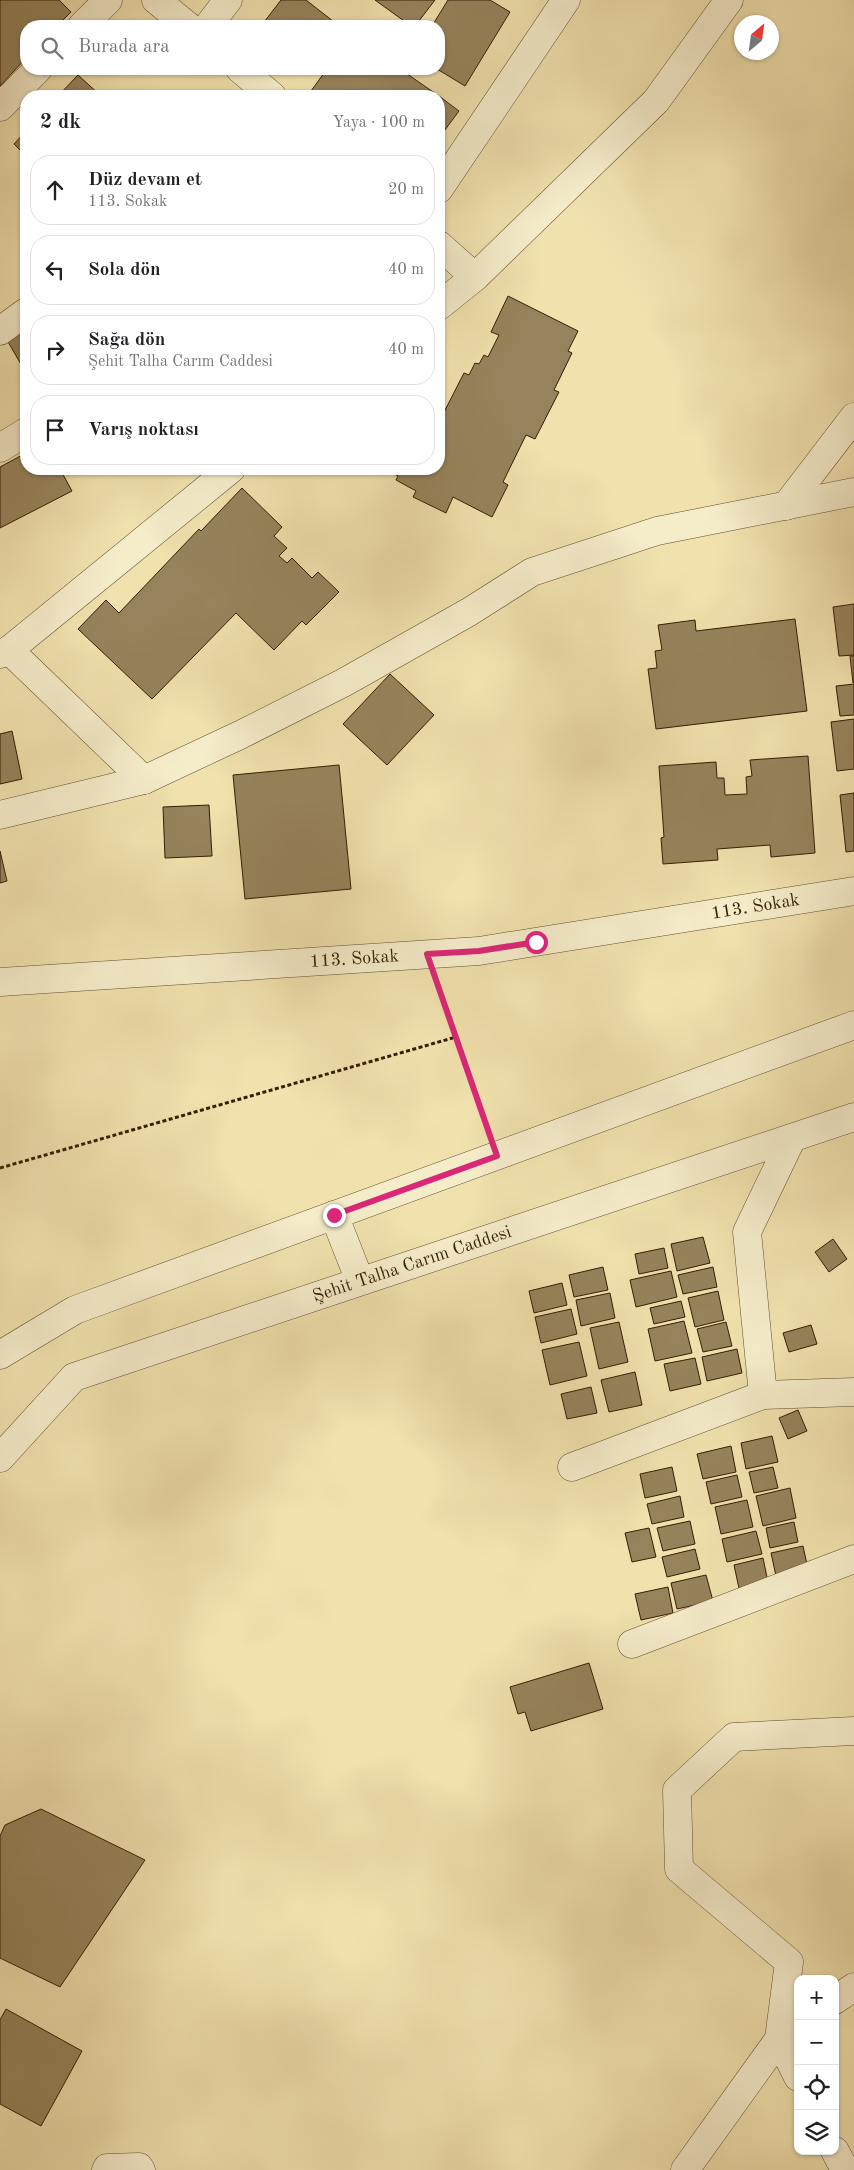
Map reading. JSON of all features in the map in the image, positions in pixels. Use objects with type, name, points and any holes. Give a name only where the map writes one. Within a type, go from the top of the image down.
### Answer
[{"type":"street","points":[[88,20],[108,0]]},
{"type":"street","points":[[156,0],[181,20]]},
{"type":"street","points":[[213,20],[228,0]]},
{"type":"street","points":[[445,180],[566,0]]},
{"type":"street","points":[[445,301],[475,277],[656,102],[721,3]]},
{"type":"street","points":[[0,107],[32,75]]},
{"type":"street","points":[[246,75],[259,90]]},
{"type":"street","points":[[445,250],[475,277]]},
{"type":"street","points":[[0,331],[20,316]]},
{"type":"street","points":[[786,506],[854,417]]},
{"type":"street","points":[[0,448],[20,436]]},
{"type":"street","points":[[144,780],[5,652],[224,475]]},
{"type":"street","points":[[0,815],[144,780],[240,735],[343,683],[469,612],[532,572],[657,531],[854,492]]},
{"type":"street","name":"113. Sokak","points":[[0,982],[479,951],[854,891]]},
{"type":"street","points":[[0,1355],[75,1310],[854,1025]]},
{"type":"street","name":"Şehit Talha Carım Caddesi","points":[[0,1458],[74,1376],[854,1117]]},
{"type":"street","points":[[763,1395],[747,1232],[792,1138]]},
{"type":"street","points":[[334,1215],[360,1281]]},
{"type":"street","points":[[572,1467],[763,1395],[854,1392]]},
{"type":"street","points":[[632,1644],[854,1559]]},
{"type":"street","points":[[795,2065],[788,2032],[789,1962],[679,1868],[677,1790],[734,1737],[854,1731]]},
{"type":"street","points":[[839,1997],[854,1987]]},
{"type":"street","points":[[685,2170],[788,2032]]},
{"type":"street","points":[[838,2155],[845,2170]]},
{"type":"street","points":[[107,2169],[139,2167],[141,2170]]},
{"type":"path","points":[[427,954],[497,1156]]},
{"type":"path","points":[[0,1168],[456,1037]]},
{"type":"building","points":[[0,0],[59,0],[71,12],[63,20],[20,20],[20,64],[0,86]]},
{"type":"building","points":[[281,0],[306,0],[332,20],[266,20]]},
{"type":"building","points":[[375,0],[435,0],[420,20],[403,20]]},
{"type":"building","points":[[448,0],[490,0],[510,12],[465,86],[445,74],[445,20],[436,20]]},
{"type":"building","points":[[78,75],[94,90],[64,90]]},
{"type":"building","points":[[323,75],[409,75],[430,90],[312,90]]},
{"type":"building","points":[[445,100],[459,111],[445,130]]},
{"type":"building","points":[[20,138],[20,150],[14,144]]},
{"type":"building","points":[[508,296],[578,331],[568,351],[572,353],[554,390],[559,392],[535,439],[526,435],[503,482],[508,485],[492,517],[453,497],[446,513],[413,497],[416,491],[396,480],[398,476],[396,475],[445,475],[445,410],[464,373],[469,375],[475,363],[479,364],[484,355],[488,357],[499,335],[491,332]]},
{"type":"building","points":[[20,332],[20,363],[7,340]]},
{"type":"building","points":[[20,456],[20,475],[63,475],[72,491],[0,528],[0,467]]},
{"type":"building","points":[[242,488],[282,527],[274,536],[287,548],[279,556],[287,563],[292,558],[312,578],[318,572],[339,592],[306,625],[302,621],[274,650],[236,613],[152,699],[78,629],[106,600],[119,613],[199,529],[201,531]]},
{"type":"building","points":[[854,604],[854,655],[839,656],[833,607]]},
{"type":"building","points":[[795,619],[807,711],[656,729],[648,669],[657,668],[655,651],[662,650],[658,625],[695,620],[696,631]]},
{"type":"building","points":[[850,656],[854,656],[854,683],[853,683]]},
{"type":"building","points":[[390,674],[434,715],[387,765],[343,724]]},
{"type":"building","points":[[854,684],[854,715],[840,716],[836,686]]},
{"type":"building","points":[[854,719],[854,769],[837,771],[831,722]]},
{"type":"building","points":[[12,731],[22,779],[0,784],[0,734]]},
{"type":"building","points":[[808,756],[815,853],[771,857],[770,845],[717,849],[718,860],[663,864],[661,838],[664,837],[659,766],[716,762],[717,778],[724,778],[725,795],[747,794],[746,777],[752,776],[750,760]]},
{"type":"building","points":[[339,765],[351,889],[245,899],[233,775]]},
{"type":"building","points":[[854,793],[854,851],[846,852],[840,795]]},
{"type":"building","points":[[209,805],[212,856],[165,858],[163,807]]},
{"type":"building","points":[[0,851],[7,881],[0,883]]},
{"type":"building","points":[[703,1237],[710,1263],[677,1271],[671,1244]]},
{"type":"building","points":[[833,1239],[847,1259],[829,1272],[815,1252]]},
{"type":"building","points":[[664,1248],[668,1268],[639,1274],[635,1254]]},
{"type":"building","points":[[603,1267],[608,1290],[574,1297],[569,1275]]},
{"type":"building","points":[[713,1267],[717,1287],[683,1294],[678,1275]]},
{"type":"building","points":[[671,1271],[677,1297],[636,1307],[630,1280]]},
{"type":"building","points":[[562,1283],[567,1305],[534,1313],[529,1291]]},
{"type":"building","points":[[718,1291],[724,1320],[695,1327],[688,1298]]},
{"type":"building","points":[[610,1293],[615,1318],[581,1326],[576,1300]]},
{"type":"building","points":[[681,1301],[685,1317],[654,1324],[650,1308]]},
{"type":"building","points":[[571,1309],[577,1334],[541,1343],[535,1317]]},
{"type":"building","points":[[684,1321],[692,1353],[655,1361],[648,1329]]},
{"type":"building","points":[[619,1322],[628,1362],[599,1369],[590,1328]]},
{"type":"building","points":[[726,1322],[732,1346],[703,1352],[697,1329]]},
{"type":"building","points":[[811,1325],[817,1344],[789,1352],[783,1333]]},
{"type":"building","points":[[579,1342],[587,1376],[550,1385],[542,1350]]},
{"type":"building","points":[[737,1349],[742,1373],[707,1381],[702,1357]]},
{"type":"building","points":[[695,1358],[701,1384],[670,1391],[664,1364]]},
{"type":"building","points":[[635,1372],[642,1405],[609,1412],[601,1380]]},
{"type":"building","points":[[591,1387],[597,1413],[567,1419],[561,1394]]},
{"type":"building","points":[[798,1410],[807,1431],[788,1439],[779,1418]]},
{"type":"building","points":[[772,1436],[778,1462],[746,1469],[741,1443]]},
{"type":"building","points":[[731,1446],[736,1472],[703,1479],[697,1454]]},
{"type":"building","points":[[672,1467],[677,1491],[645,1498],[640,1474]]},
{"type":"building","points":[[773,1467],[778,1488],[754,1493],[749,1472]]},
{"type":"building","points":[[737,1475],[742,1497],[711,1504],[706,1482]]},
{"type":"building","points":[[790,1488],[796,1518],[763,1526],[756,1496]]},
{"type":"building","points":[[680,1496],[684,1517],[652,1524],[647,1504]]},
{"type":"building","points":[[747,1500],[753,1527],[721,1534],[715,1507]]},
{"type":"building","points":[[690,1521],[695,1544],[663,1551],[657,1528]]},
{"type":"building","points":[[794,1522],[798,1542],[770,1548],[766,1528]]},
{"type":"building","points":[[649,1528],[656,1557],[632,1562],[625,1533]]},
{"type":"building","points":[[756,1531],[762,1554],[727,1562],[722,1539]]},
{"type":"building","points":[[803,1546],[808,1569],[776,1576],[771,1553]]},
{"type":"building","points":[[695,1549],[700,1569],[667,1577],[662,1557]]},
{"type":"building","points":[[763,1558],[769,1587],[740,1593],[734,1565]]},
{"type":"building","points":[[706,1575],[713,1601],[677,1609],[671,1583]]},
{"type":"building","points":[[668,1587],[673,1613],[641,1620],[635,1594]]},
{"type":"building","points":[[589,1663],[603,1709],[531,1731],[525,1712],[518,1714],[510,1687]]},
{"type":"building","points":[[41,1809],[145,1860],[60,1987],[0,1958],[0,1836],[5,1825]]},
{"type":"building","points":[[6,2009],[82,2051],[41,2126],[0,2104],[0,2020]]},
{"type":"route","points":[[334,1215],[497,1156],[427,954],[479,951],[536,942]]}]
